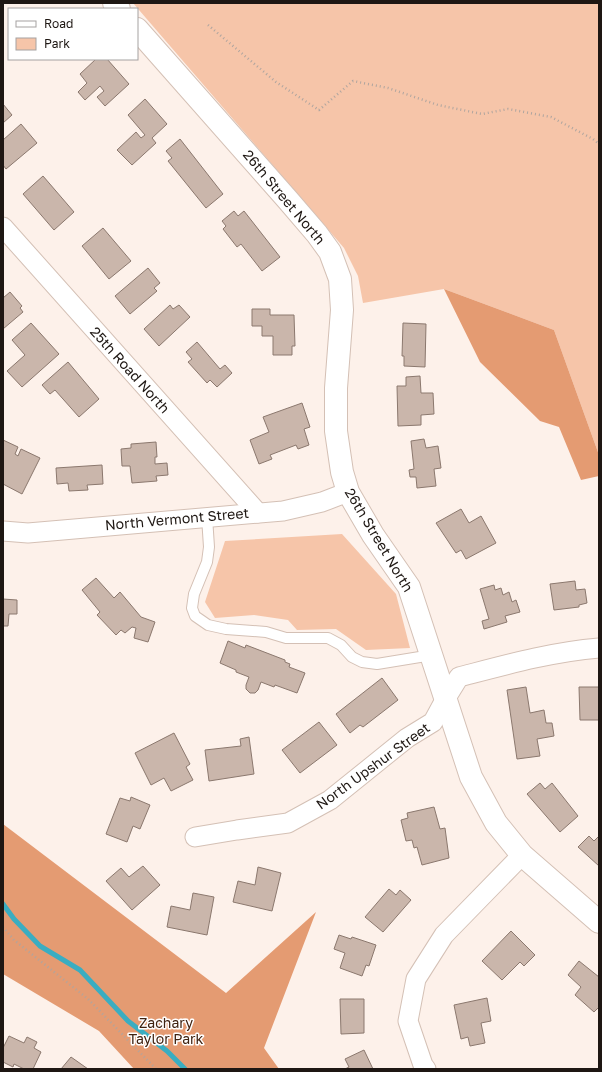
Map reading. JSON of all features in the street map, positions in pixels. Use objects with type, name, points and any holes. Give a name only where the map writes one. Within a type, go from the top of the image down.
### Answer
[{"type":"street","name":"26th Street North","points":[[138,30],[292,205],[317,234],[330,252],[340,279],[342,310],[336,388],[336,431],[342,472],[348,492],[373,535],[409,587],[471,777],[496,823],[522,855],[599,922]]},
{"type":"street","name":"25th Road North","points":[[3,227],[258,512]]},
{"type":"street","name":"North Vermont Street","points":[[3,531],[28,533],[283,511],[322,502],[348,492]]},
{"type":"street","name":"North Upshur Street","points":[[195,837],[288,823],[330,800],[407,738],[433,722],[459,678],[511,663],[575,650],[599,648]]},
{"type":"street","points":[[426,1069],[423,1065],[408,1021],[416,979],[444,935],[522,855]]},
{"type":"lane","points":[[207,517],[209,547],[207,562],[194,594],[192,608],[195,616],[208,625],[226,629],[266,632],[286,638],[328,638],[341,645],[352,657],[362,662],[377,664],[432,655]]},
{"type":"path","points":[[208,25],[276,82],[319,110],[353,81],[388,88],[438,105],[482,114],[508,109],[550,117],[593,139],[599,144]]},
{"type":"path","points":[[3,927],[14,940],[88,999],[156,1069]]},
{"type":"green space","points":[[133,3],[599,3],[599,455],[554,330],[444,289],[363,303],[358,276],[344,248]]},
{"type":"green space","points":[[444,289],[554,330],[599,455],[599,476],[581,480],[559,427],[540,421],[480,362]]},
{"type":"green space","points":[[342,534],[396,594],[410,648],[366,650],[336,629],[297,630],[288,620],[254,615],[215,618],[205,602],[225,541]]},
{"type":"green space","name":"Zachary Taylor Park","points":[[3,824],[226,993],[316,912],[264,1048],[279,1069],[134,1069],[99,1031],[3,974]]},
{"type":"building","points":[[95,60],[108,60],[129,84],[105,106],[97,97],[104,91],[100,86],[85,100],[78,92],[87,83],[80,74]]},
{"type":"building","points":[[145,99],[167,124],[152,138],[156,143],[132,165],[117,150],[136,132],[141,138],[145,135],[128,115]]},
{"type":"building","points":[[3,104],[12,115],[3,123]]},
{"type":"building","points":[[21,124],[37,143],[6,169],[3,165],[3,140]]},
{"type":"building","points":[[180,139],[223,194],[206,208],[168,161],[172,158],[166,151]]},
{"type":"building","points":[[43,176],[74,212],[54,230],[23,194]]},
{"type":"building","points":[[234,211],[238,216],[244,211],[280,257],[262,271],[241,244],[237,247],[223,229],[226,226],[222,221]]},
{"type":"building","points":[[103,228],[131,261],[109,279],[82,246]]},
{"type":"building","points":[[148,268],[160,283],[154,288],[157,291],[130,314],[115,296]]},
{"type":"building","points":[[10,292],[22,306],[20,308],[23,312],[3,329],[3,298]]},
{"type":"building","points":[[170,305],[173,309],[179,305],[190,317],[159,346],[144,329]]},
{"type":"building","points":[[252,309],[270,309],[270,315],[294,315],[295,346],[292,346],[292,355],[273,355],[273,336],[262,336],[262,326],[252,326]]},
{"type":"building","points":[[31,323],[59,354],[22,387],[7,371],[25,355],[12,340]]},
{"type":"building","points":[[403,323],[426,324],[425,367],[404,366],[404,356],[402,356]]},
{"type":"building","points":[[197,342],[220,369],[225,365],[232,373],[217,387],[210,380],[207,383],[188,362],[192,359],[186,352]]},
{"type":"building","points":[[68,362],[99,399],[79,417],[55,390],[50,394],[42,385]]},
{"type":"building","points":[[420,376],[421,393],[433,393],[434,414],[421,415],[421,425],[398,426],[397,386],[406,386],[406,377]]},
{"type":"building","points":[[302,403],[310,427],[304,429],[309,445],[298,449],[296,445],[270,455],[272,459],[259,464],[250,440],[269,432],[263,417]]},
{"type":"building","points":[[424,439],[426,448],[438,446],[441,468],[434,469],[436,486],[417,488],[416,477],[410,477],[409,470],[414,469],[411,441]]},
{"type":"building","points":[[3,440],[18,447],[15,454],[18,456],[21,449],[40,458],[22,494],[3,484]]},
{"type":"building","points":[[156,442],[157,457],[155,457],[155,464],[167,463],[168,475],[156,476],[157,481],[132,483],[130,466],[122,466],[121,449],[131,448],[131,444]]},
{"type":"building","points":[[102,465],[103,484],[87,485],[88,490],[69,491],[68,483],[57,484],[56,468]]},
{"type":"building","points":[[461,509],[469,523],[481,516],[496,543],[466,559],[461,550],[456,553],[436,523]]},
{"type":"building","points":[[96,578],[114,598],[120,592],[141,617],[155,622],[148,642],[134,638],[136,628],[132,627],[125,633],[121,630],[116,635],[97,615],[100,612],[82,590]]},
{"type":"building","points":[[575,581],[576,590],[585,589],[587,603],[579,605],[579,607],[554,610],[550,584]]},
{"type":"building","points":[[494,585],[495,590],[501,588],[503,595],[509,592],[512,602],[516,600],[520,612],[505,616],[507,622],[484,629],[482,621],[489,619],[480,589]]},
{"type":"building","points":[[3,599],[17,600],[17,614],[9,614],[8,626],[3,626]]},
{"type":"building","points":[[228,641],[245,648],[246,645],[285,660],[285,662],[290,664],[289,667],[305,673],[297,693],[275,685],[274,687],[261,682],[255,693],[250,693],[246,689],[249,677],[220,663]]},
{"type":"building","points":[[382,678],[398,700],[363,727],[360,725],[350,733],[336,714]]},
{"type":"building","points":[[526,687],[530,713],[544,710],[546,723],[552,723],[554,736],[537,739],[540,756],[517,759],[507,690]]},
{"type":"building","points":[[579,687],[599,687],[599,720],[580,720]]},
{"type":"building","points":[[319,722],[337,745],[300,773],[282,750]]},
{"type":"building","points":[[174,733],[190,764],[186,767],[193,780],[171,791],[164,778],[151,785],[135,753]]},
{"type":"building","points":[[249,737],[254,774],[209,781],[205,750],[241,746],[240,739]]},
{"type":"building","points":[[540,783],[545,789],[552,783],[578,816],[560,832],[527,794]]},
{"type":"building","points":[[131,797],[150,805],[140,829],[133,826],[127,842],[106,834],[120,798],[130,801]]},
{"type":"building","points":[[434,807],[440,829],[445,828],[449,858],[422,865],[417,847],[414,848],[412,840],[406,841],[401,820],[408,818],[407,813]]},
{"type":"building","points":[[589,836],[594,841],[599,836],[599,866],[578,847]]},
{"type":"building","points":[[143,866],[160,885],[132,910],[106,881],[121,868],[129,877]]},
{"type":"building","points":[[258,867],[281,873],[272,911],[233,902],[238,881],[255,885]]},
{"type":"building","points":[[389,889],[396,895],[400,890],[411,900],[383,932],[365,917]]},
{"type":"building","points":[[193,893],[214,897],[207,935],[167,927],[171,906],[190,910]]},
{"type":"building","points":[[511,931],[535,955],[524,966],[520,962],[502,980],[482,961]]},
{"type":"building","points":[[339,935],[351,939],[352,937],[376,945],[369,966],[366,965],[362,976],[340,968],[345,953],[334,949]]},
{"type":"building","points":[[579,961],[599,977],[599,1007],[594,1012],[575,995],[581,987],[568,975]]},
{"type":"building","points":[[487,998],[491,1021],[481,1023],[485,1043],[470,1046],[468,1037],[461,1039],[454,1005]]},
{"type":"building","points":[[340,999],[364,999],[364,1033],[341,1034]]},
{"type":"building","points":[[9,1036],[24,1043],[27,1037],[37,1042],[34,1048],[41,1052],[33,1069],[24,1069],[14,1064],[13,1067],[3,1062],[3,1048]]},
{"type":"building","points":[[364,1050],[373,1069],[345,1069],[349,1067],[345,1059]]},
{"type":"building","points":[[71,1057],[88,1069],[61,1069]]},
{"type":"waterway","points":[[3,904],[14,919],[40,946],[80,970],[128,1021],[167,1051],[185,1069]]}]
